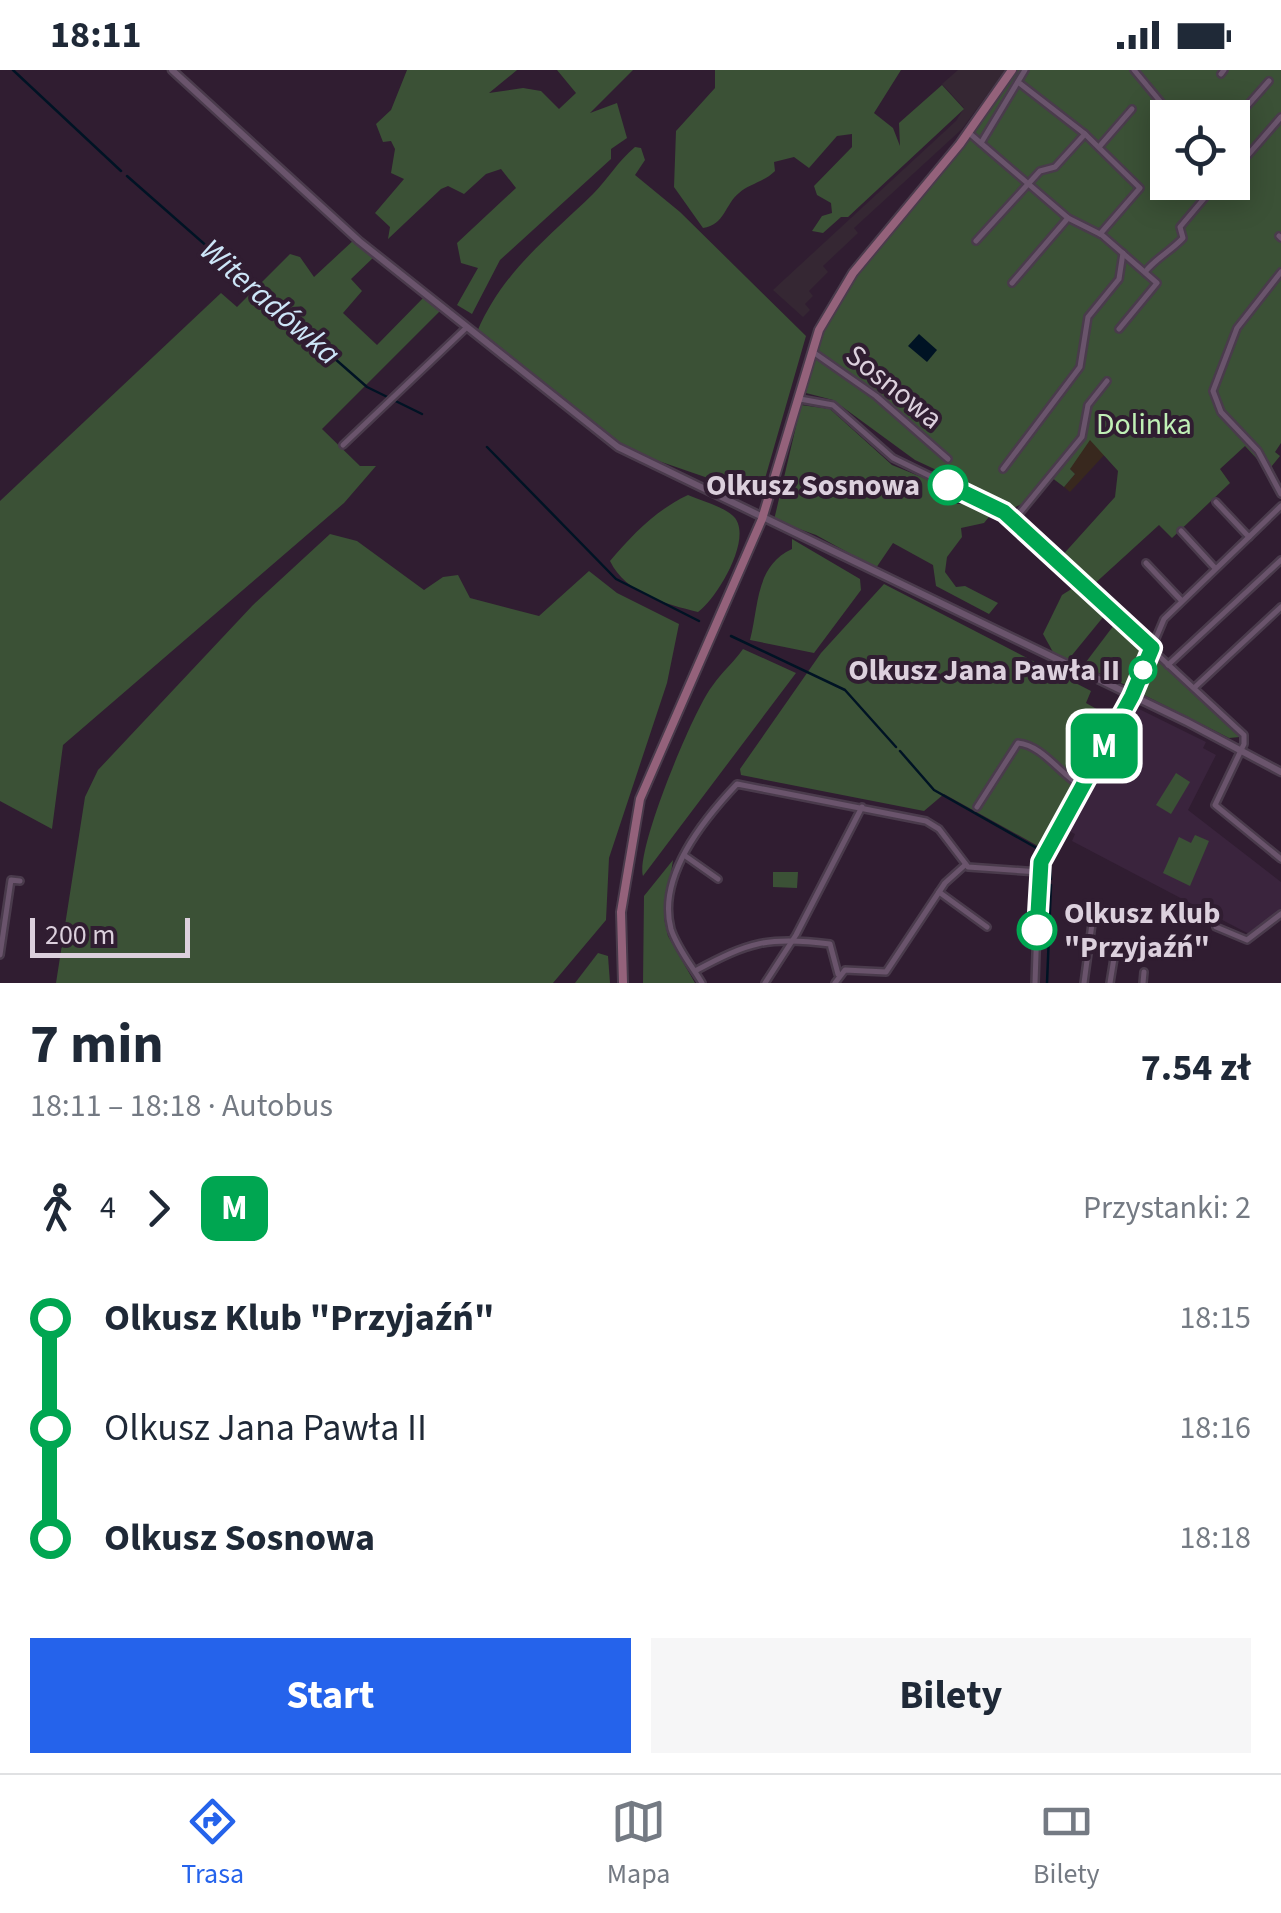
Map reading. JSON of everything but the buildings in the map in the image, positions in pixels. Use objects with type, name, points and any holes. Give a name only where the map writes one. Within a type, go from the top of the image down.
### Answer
[{"type":"main road","points":[[623,983],[621,912],[632,828],[651,768],[762,519],[810,351],[853,273],[968,132],[1012,70]]},
{"type":"street","points":[[172,70],[358,240],[618,448],[1242,749],[1281,772]]},
{"type":"street","points":[[980,142],[1025,70]]},
{"type":"street","points":[[1134,70],[1159,100]]},
{"type":"street","points":[[1018,82],[1085,134],[1140,188],[1100,234]]},
{"type":"street","points":[[1250,103],[1269,82]]},
{"type":"street","points":[[1099,147],[1132,109]]},
{"type":"street","points":[[1250,153],[1281,117]]},
{"type":"street","points":[[968,132],[1068,218],[1100,234],[1156,283],[1119,329]]},
{"type":"street","points":[[976,241],[1040,171],[1054,166],[1085,134]]},
{"type":"street","points":[[1144,272],[1158,255],[1178,244],[1182,238],[1180,227],[1203,200]]},
{"type":"street","points":[[1012,283],[1068,218]]},
{"type":"street","points":[[1003,469],[1080,367],[1088,316],[1119,279],[1123,253]]},
{"type":"street","points":[[1281,272],[1237,328],[1213,391],[1221,412],[1258,452],[1281,494]]},
{"type":"street","points":[[343,445],[466,328]]},
{"type":"street","name":"Sosnowa","points":[[810,351],[876,396],[948,459]]},
{"type":"street","points":[[1014,520],[1082,437],[1088,405],[1107,381]]},
{"type":"street","name":"Sosnowa","points":[[796,398],[832,406],[893,458],[993,505],[1014,520],[1244,735],[1242,749]]},
{"type":"street","points":[[1216,502],[1249,537]]},
{"type":"street","points":[[1035,983],[1039,872],[1045,852],[1132,696],[1164,619],[1281,506]]},
{"type":"street","points":[[1180,530],[1216,568]]},
{"type":"street","points":[[1168,664],[1281,560]]},
{"type":"street","points":[[1146,563],[1181,600]]},
{"type":"street","points":[[1194,688],[1281,607]]},
{"type":"street","points":[[977,807],[1006,756],[1018,744],[1038,751],[1061,774],[1082,786]]},
{"type":"street","points":[[1242,749],[1215,805],[1281,859]]},
{"type":"street","points":[[702,983],[670,921],[671,894],[684,854],[741,783],[934,825],[966,865],[1039,872]]},
{"type":"street","points":[[765,983],[793,940],[862,807]]},
{"type":"street","points":[[684,854],[718,879]]},
{"type":"street","points":[[838,974],[886,972],[939,892],[966,865]]},
{"type":"street","points":[[0,955],[11,880],[20,881]]},
{"type":"street","points":[[939,892],[987,927]]},
{"type":"street","points":[[1084,983],[1094,909]]},
{"type":"street","points":[[1216,927],[1247,940],[1281,914]]},
{"type":"street","points":[[695,972],[744,944],[793,940],[833,947],[838,974],[835,983]]},
{"type":"street","points":[[1110,983],[1115,952]]},
{"type":"street","points":[[1143,983],[1144,972]]},
{"type":"shaded area","points":[[958,70],[1005,70],[962,129],[854,228],[858,233],[823,266],[828,272],[809,291],[813,296],[805,304],[810,310],[803,317],[773,290],[956,121],[964,108],[942,84]]},
{"type":"shaded area","points":[[1090,439],[1106,453],[1070,492],[1064,487],[1075,474],[1070,469],[1073,460]]},
{"type":"shaded area","points":[[1133,706],[1206,742],[1203,748],[1216,755],[1188,810],[1281,882],[1281,910],[1249,934],[1072,841],[1075,834],[1067,830]]},
{"type":"green space","points":[[407,70],[517,70],[489,93],[523,88],[541,91],[559,109],[576,93],[557,70],[633,70],[590,113],[617,103],[627,138],[611,149],[611,159],[500,260],[472,314],[457,305],[478,268],[461,263],[457,243],[516,188],[501,169],[486,174],[464,194],[448,186],[388,239],[390,227],[375,213],[404,179],[391,173],[395,149],[391,141],[383,142],[376,124],[391,110]]},
{"type":"green space","points":[[715,70],[901,70],[874,113],[893,128],[900,146],[899,123],[942,85],[964,109],[848,217],[841,217],[823,233],[812,231],[822,216],[832,213],[831,203],[817,195],[814,186],[852,147],[852,134],[837,136],[809,168],[794,157],[774,162],[775,171],[739,193],[716,223],[703,228],[674,187],[676,131],[715,88]]},
{"type":"green space","name":"Dolinka","points":[[1016,70],[1281,70],[1281,443],[1275,452],[1280,456],[1271,467],[1262,449],[1257,459],[1245,446],[1220,469],[1230,483],[1172,538],[1159,525],[1091,587],[1060,558],[1115,497],[1118,471],[1090,440],[1070,469],[1075,474],[1064,487],[1047,474],[1022,504],[1009,510],[1001,507],[1003,501],[915,460],[833,400],[806,393],[813,357],[845,290],[866,259],[963,145]]},
{"type":"green space","points":[[635,147],[641,148],[645,160],[635,175],[680,212],[806,336],[760,496],[621,448],[477,332],[513,273]]},
{"type":"green space","points":[[356,238],[376,255],[351,279],[362,291],[343,313],[377,345],[426,295],[442,309],[322,429],[360,466],[376,466],[344,503],[63,745],[52,829],[0,801],[0,501],[221,293],[237,307],[290,254],[300,257],[314,277]]},
{"type":"green space","points":[[801,405],[830,409],[892,465],[941,485],[939,492],[948,504],[973,504],[993,512],[984,523],[961,528],[962,537],[947,557],[945,572],[956,587],[965,586],[998,603],[989,614],[936,586],[933,565],[893,543],[876,568],[816,535],[774,520]]},
{"type":"green space","points":[[688,495],[717,506],[738,524],[737,551],[731,566],[715,594],[698,612],[636,590],[610,561],[646,523]]},
{"type":"green space","points":[[330,534],[357,541],[424,590],[443,577],[458,575],[470,598],[539,616],[589,571],[617,593],[679,624],[667,683],[609,858],[606,920],[553,983],[56,983],[85,797],[98,770],[253,605]]},
{"type":"green space","points":[[792,539],[860,579],[861,590],[814,653],[750,640],[765,576],[780,556],[792,549]]},
{"type":"green space","points":[[884,584],[1091,691],[1086,703],[1111,717],[1038,846],[944,794],[924,811],[741,775],[740,769],[821,653]]},
{"type":"green space","points":[[1073,588],[1104,616],[1068,660],[1053,652],[1043,634],[1062,595]]},
{"type":"green space","points":[[1114,625],[1145,654],[1130,687],[1083,666]]},
{"type":"green space","points":[[743,649],[796,673],[643,876],[648,839],[680,749],[704,699]]},
{"type":"green space","points":[[1157,660],[1240,737],[1229,738],[1144,695],[1140,690]]},
{"type":"green space","points":[[1176,773],[1190,782],[1171,814],[1156,805]]},
{"type":"green space","points":[[1195,835],[1209,841],[1190,886],[1163,873],[1179,837],[1191,843]]},
{"type":"green space","points":[[673,860],[664,918],[668,936],[695,983],[643,983],[644,896]]},
{"type":"green space","points":[[773,872],[798,872],[797,888],[773,887]]},
{"type":"green space","points":[[598,953],[608,956],[610,983],[575,983]]},
{"type":"water","points":[[919,334],[937,350],[927,362],[908,346]]},
{"type":"waterway","name":"Witeradówka","points":[[13,70],[121,171]]},
{"type":"waterway","name":"Witeradówka","points":[[127,176],[367,387],[422,414]]},
{"type":"waterway","name":"Witeradówka","points":[[487,447],[616,579],[699,621]]},
{"type":"waterway","name":"Witeradówka","points":[[731,636],[845,690],[896,747]]},
{"type":"waterway","name":"Witeradówka","points":[[900,751],[934,790],[1049,855],[1051,879]]},
{"type":"waterway","name":"Witeradówka","points":[[1047,983],[1051,885]]},
{"type":"bus line","name":"M","points":[[948,485],[1004,512],[1152,648],[1132,696],[1041,862],[1037,930]]},
{"type":"place","name":"Olkusz Sosnowa","points":[[948,485]]},
{"type":"place","name":"Olkusz Jana Pawła II","points":[[1143,670]]},
{"type":"place","name":"Olkusz Klub \"Przyjaźń\"","points":[[1037,930]]}]
